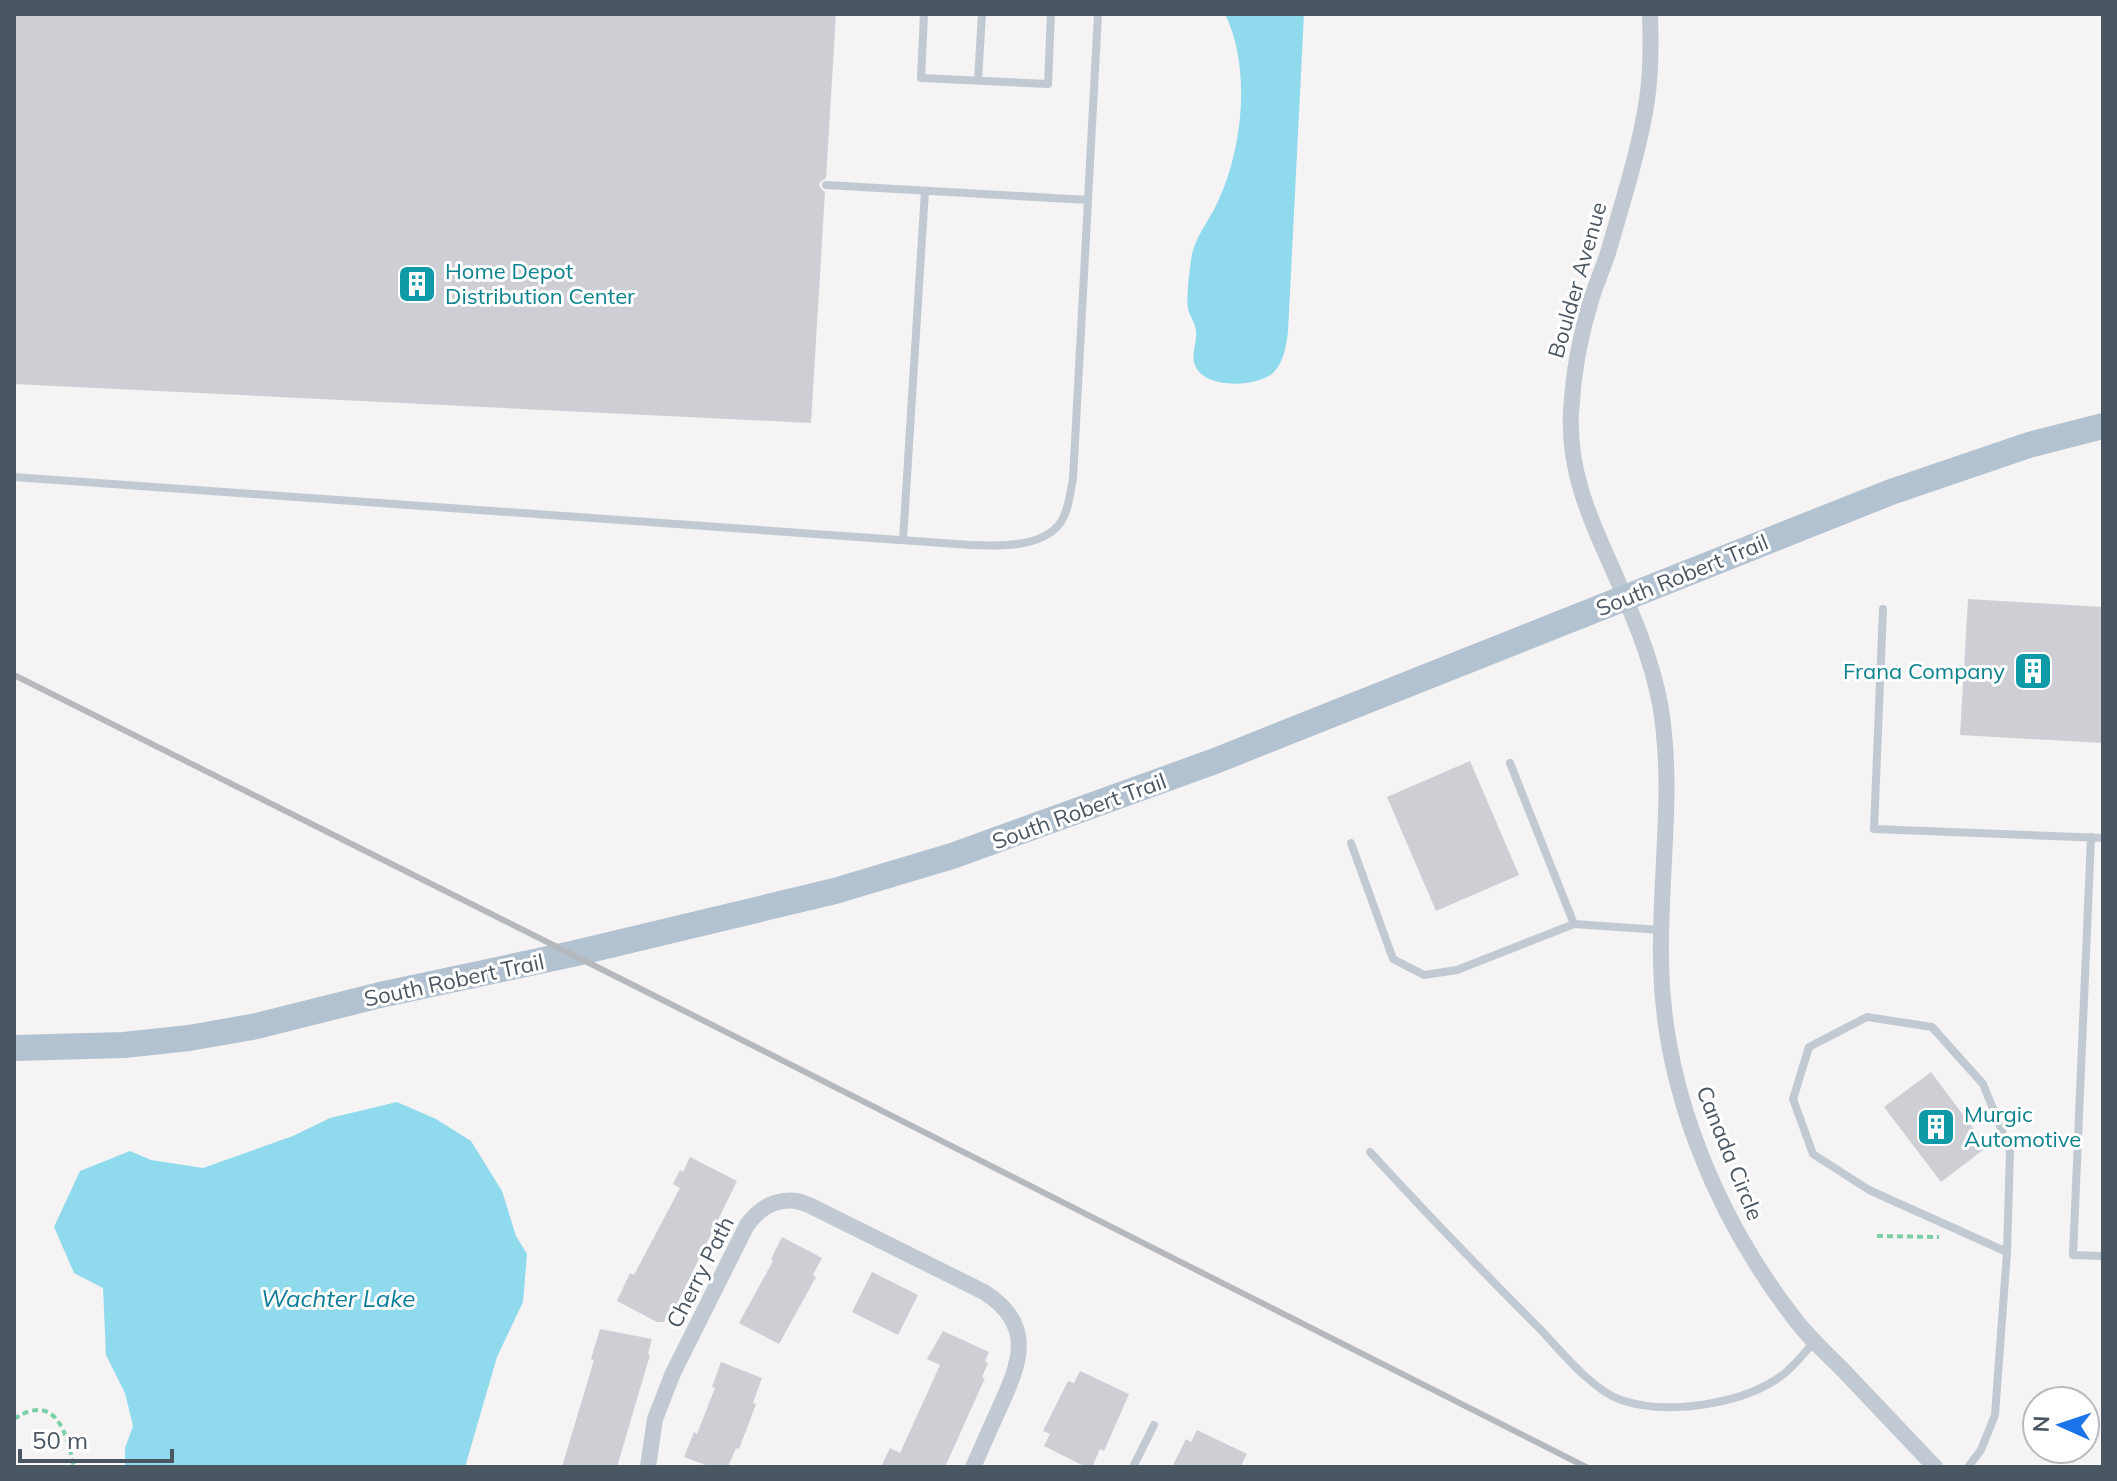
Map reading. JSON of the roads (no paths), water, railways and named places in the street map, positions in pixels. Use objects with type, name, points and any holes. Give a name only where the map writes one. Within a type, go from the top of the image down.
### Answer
[{"type":"main road","name":"South Robert Trail","points":[[14,1048],[137,1043],[257,1026],[835,891],[997,840],[1215,761],[1891,492],[2029,445],[2103,426]]},
{"type":"street","name":"Boulder Avenue","points":[[1625,599],[1587,512],[1577,480],[1571,450],[1570,418],[1580,339],[1606,258],[1648,97],[1650,14]]},
{"type":"street","name":"Canada Circle","points":[[1625,599],[1651,668],[1664,735],[1663,1003],[1674,1070],[1691,1127],[1718,1193],[1757,1267],[1796,1322],[1935,1467]]},
{"type":"street","name":"Cherry Path","points":[[648,1467],[655,1419],[673,1373],[747,1225],[759,1211],[775,1202],[793,1200],[802,1201],[984,1292],[1010,1317],[1016,1328],[1019,1353],[1013,1377],[973,1467]]},
{"type":"lane","points":[[924,14],[921,78],[1048,84],[1051,14]]},
{"type":"lane","points":[[978,80],[982,14]]},
{"type":"lane","points":[[14,477],[1005,546],[1048,533],[1060,524],[1068,508],[1073,479],[1098,14]]},
{"type":"lane","points":[[826,185],[1088,200]]},
{"type":"lane","points":[[903,540],[925,191]]},
{"type":"lane","points":[[1883,609],[1874,829],[2103,838]]},
{"type":"lane","points":[[1510,763],[1574,924]]},
{"type":"lane","points":[[2091,837],[2073,1255],[2103,1256]]},
{"type":"lane","points":[[1351,843],[1393,959],[1424,975],[1457,970],[1574,924],[1661,930]]},
{"type":"lane","points":[[1968,1467],[1981,1450],[1995,1415],[2007,1252],[2010,1151],[1983,1084],[1932,1027],[1867,1017],[1809,1047],[1793,1099],[1813,1154],[1869,1190],[2007,1252]]},
{"type":"lane","points":[[1370,1152],[1578,1368],[1601,1389],[1621,1400],[1648,1405],[1716,1403],[1756,1390],[1785,1373],[1815,1341]]},
{"type":"lane","points":[[1133,1467],[1154,1425]]},
{"type":"water","points":[[1225,14],[1304,14],[1286,343],[1274,372],[1256,381],[1230,384],[1207,378],[1194,362],[1196,329],[1188,303],[1194,247],[1227,178],[1238,131],[1241,82],[1233,35]]},
{"type":"water","name":"Wachter Lake","points":[[397,1102],[436,1119],[471,1141],[502,1191],[516,1236],[527,1254],[523,1302],[497,1357],[465,1467],[125,1467],[125,1448],[133,1426],[125,1393],[106,1355],[103,1288],[74,1273],[54,1227],[80,1171],[130,1151],[151,1160],[203,1168],[293,1136],[330,1118]]},
{"type":"railway","points":[[14,675],[1586,1467]]},
{"type":"place","name":"Home Depot Distribution Center","points":[[417,284]]},
{"type":"place","name":"Frana Company","points":[[2033,671]]},
{"type":"place","name":"Murgic Automotive","points":[[1936,1127]]}]
